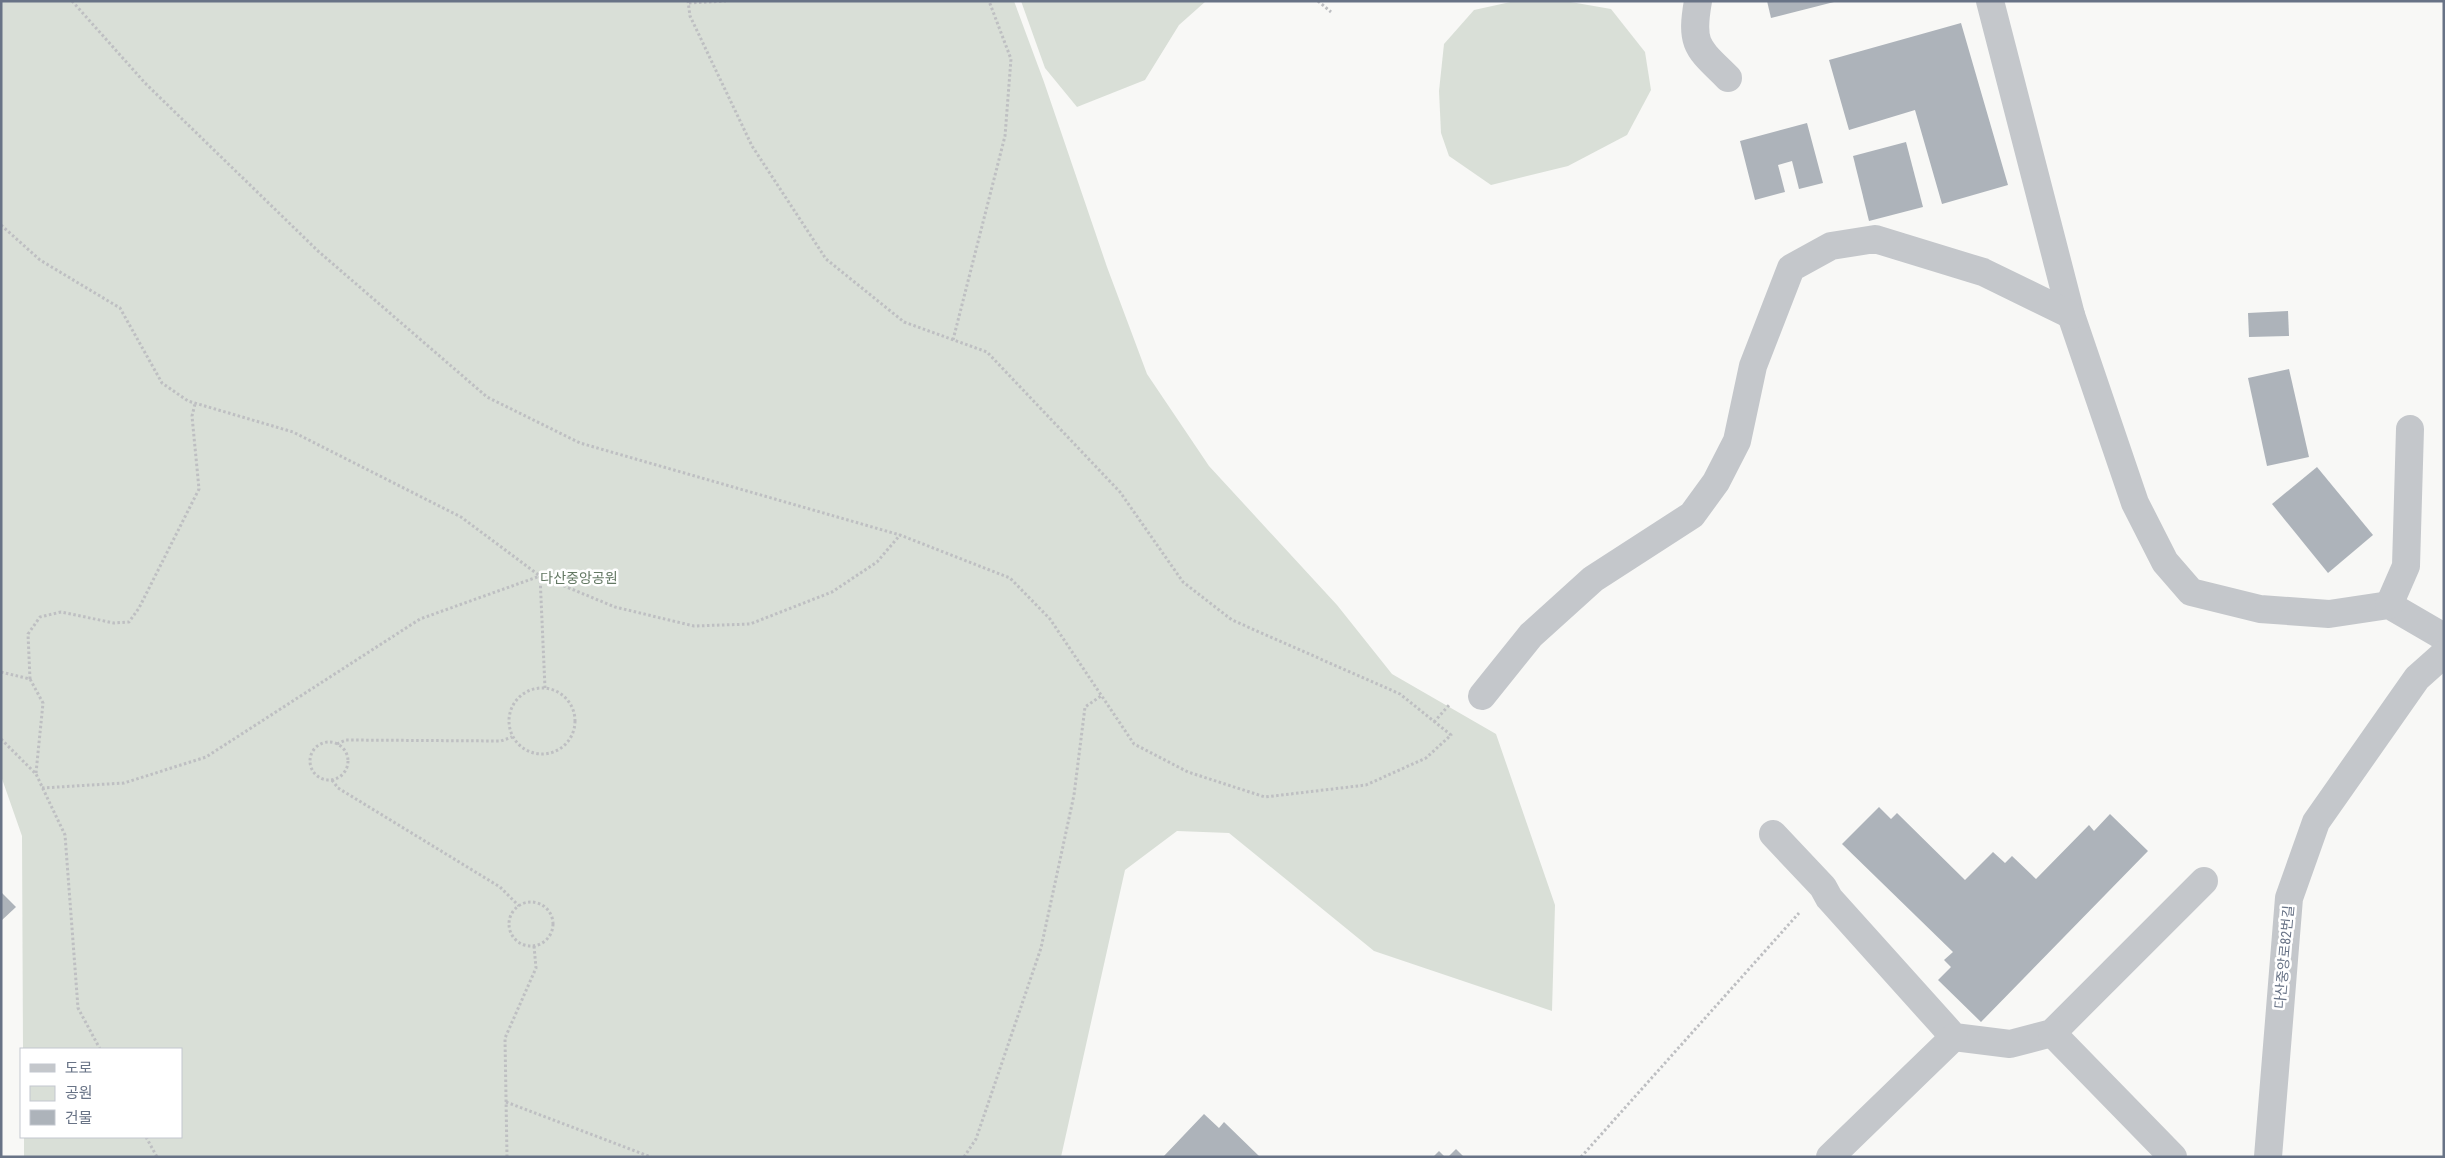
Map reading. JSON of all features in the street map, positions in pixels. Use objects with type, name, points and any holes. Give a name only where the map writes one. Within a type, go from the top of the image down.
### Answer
[{"type":"street","points":[[1698,1],[1694,26],[1699,49],[1728,78]]},
{"type":"street","points":[[1990,1],[2071,315],[2135,504],[2165,562],[2191,592],[2260,609],[2329,614],[2389,605],[2444,637]]},
{"type":"street","points":[[1482,696],[1531,635],[1593,579],[1692,515],[1716,482],[1736,441],[1753,366],[1791,268],[1831,246],[1874,239],[1984,272],[2071,315]]},
{"type":"street","points":[[2389,605],[2406,566],[2410,429]]},
{"type":"street","name":"다산중앙로82번길","points":[[2268,1157],[2289,898],[2316,822],[2417,678],[2444,654]]},
{"type":"street","points":[[1773,834],[1823,887],[1829,898],[1954,1037],[2010,1044],[2052,1033],[2204,880]]},
{"type":"street","points":[[2052,1033],[2173,1157]]},
{"type":"street","points":[[1830,1157],[1954,1037]]},
{"type":"path","points":[[72,1],[145,83],[318,251],[487,397],[580,443],[900,535],[1010,578],[1050,619],[1134,744],[1188,772],[1265,797],[1366,785],[1426,758],[1451,735],[1400,694],[1232,620],[1183,582],[1120,492],[986,352],[904,322],[826,259],[752,146],[690,16],[689,2],[726,1]]},
{"type":"path","points":[[953,340],[1005,136],[1011,59],[989,1]]},
{"type":"path","points":[[1318,1],[1331,12]]},
{"type":"path","points":[[1,225],[40,260],[120,308],[162,383],[188,401],[293,432],[460,517],[540,576],[615,606],[694,626],[750,624],[832,592],[877,562],[900,535]]},
{"type":"path","points":[[36,774],[43,703],[30,679],[28,634],[40,617],[61,612],[114,622],[129,622],[139,608],[199,489],[192,416],[195,404]]},
{"type":"path","points":[[540,576],[544,688]]},
{"type":"path","points":[[42,788],[124,783],[206,757],[420,619],[540,576]]},
{"type":"path","points":[[1,672],[30,679]]},
{"type":"path","points":[[544,688],[559,692],[570,703],[576,717],[574,733],[565,746],[552,753],[537,754],[523,749],[512,737],[508,723],[510,709],[518,698],[530,690],[544,688]]},
{"type":"path","points":[[964,1157],[976,1138],[1041,948],[1074,795],[1085,707],[1100,696]]},
{"type":"path","points":[[337,744],[346,740],[493,741],[512,737]]},
{"type":"path","points":[[1,739],[36,774],[65,835],[78,1008],[99,1048]]},
{"type":"path","points":[[327,742],[337,744],[344,750],[348,759],[347,768],[341,776],[332,780],[322,779],[314,772],[310,763],[312,754],[318,746],[327,742]]},
{"type":"path","points":[[332,780],[338,788],[500,887],[519,906]]},
{"type":"path","points":[[1581,1157],[1823,887]]},
{"type":"path","points":[[528,903],[538,904],[547,909],[552,917],[553,927],[550,936],[544,943],[534,946],[525,945],[516,940],[511,932],[509,922],[512,913],[519,906],[528,903]]},
{"type":"path","points":[[508,1157],[505,1038],[536,968],[534,946]]},
{"type":"path","points":[[506,1102],[651,1157]]},
{"type":"path","points":[[147,1138],[157,1157]]},
{"type":"green space","name":"다산중앙공원","points":[[1,1],[1014,1],[1044,82],[1107,267],[1147,374],[1209,466],[1337,605],[1392,674],[1496,734],[1555,905],[1552,1011],[1374,951],[1229,833],[1177,831],[1125,870],[1061,1157],[24,1157],[24,1138],[182,1138],[182,1048],[23,1048],[22,836],[1,776]]},
{"type":"green space","points":[[1021,1],[1206,1],[1179,25],[1145,80],[1077,107],[1045,68]]},
{"type":"green space","points":[[1515,1],[1565,1],[1611,9],[1645,52],[1651,90],[1627,135],[1568,166],[1491,185],[1449,156],[1441,133],[1439,91],[1444,44],[1474,10]]},
{"type":"building","points":[[1767,1],[1834,1],[1834,2],[1771,18]]},
{"type":"building","points":[[1961,23],[2008,185],[1942,204],[1915,110],[1849,130],[1829,60]]},
{"type":"building","points":[[1807,123],[1823,183],[1799,189],[1792,161],[1778,165],[1785,192],[1755,200],[1740,141]]},
{"type":"building","points":[[1906,142],[1923,207],[1869,221],[1853,156]]},
{"type":"building","points":[[2288,311],[2289,336],[2249,337],[2248,313]]},
{"type":"building","points":[[2289,369],[2309,457],[2267,466],[2248,378]]},
{"type":"building","points":[[2317,467],[2373,535],[2328,573],[2272,504]]},
{"type":"building","points":[[1879,807],[1891,819],[1897,813],[1965,880],[1993,852],[2005,863],[2012,856],[2036,879],[2089,825],[2094,831],[2110,814],[2148,851],[1981,1022],[1938,980],[1951,967],[1944,960],[1953,952],[1842,844]]},
{"type":"building","points":[[1,892],[16,907],[1,921]]},
{"type":"building","points":[[1204,1114],[1219,1128],[1224,1122],[1260,1157],[1163,1157]]},
{"type":"building","points":[[1456,1149],[1464,1157],[1448,1157]]},
{"type":"building","points":[[1439,1151],[1445,1157],[1433,1157]]}]
